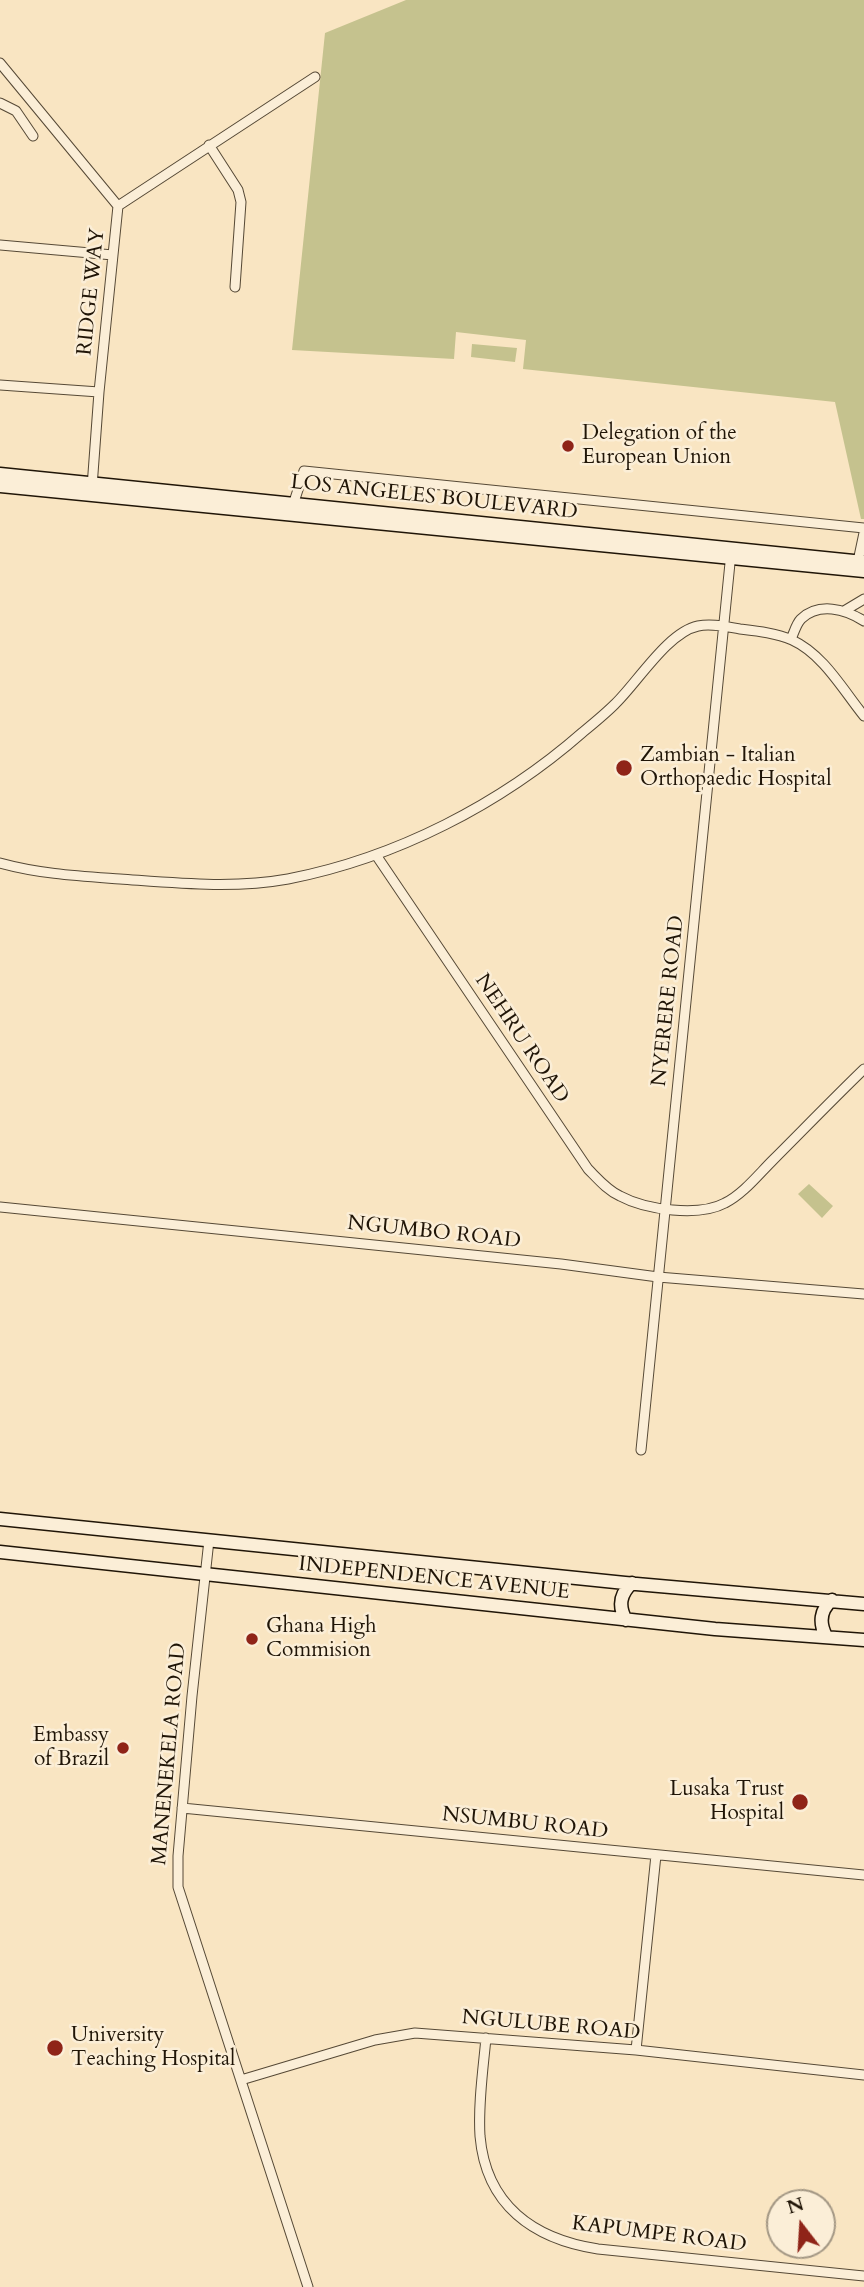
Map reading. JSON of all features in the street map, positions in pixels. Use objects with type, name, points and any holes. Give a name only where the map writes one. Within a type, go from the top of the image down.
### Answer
[{"type":"main road","name":"LOS ANGELES BOULEVARD","points":[[0,474],[92,488],[731,552]]},
{"type":"main road","name":"LOS ANGELES BOULEVARD","points":[[0,486],[92,488],[294,502],[860,566]]},
{"type":"main road","name":"INDEPENDENCE AVENUE","points":[[0,1519],[615,1582],[864,1604]]},
{"type":"main road","name":"INDEPENDENCE AVENUE","points":[[0,1552],[626,1620],[864,1640]]},
{"type":"main road","points":[[609,1618],[620,1601],[615,1582]]},
{"type":"main road","points":[[626,1620],[621,1600],[626,1588],[632,1583]]},
{"type":"main road","points":[[810,1634],[821,1618],[819,1604],[815,1598]]},
{"type":"main road","points":[[826,1636],[821,1617],[832,1600]]},
{"type":"street","name":"RIDGE WAY","points":[[0,63],[118,206],[92,488]]},
{"type":"street","points":[[118,206],[315,77]]},
{"type":"street","points":[[0,103],[16,111],[33,136]]},
{"type":"street","points":[[209,145],[238,190],[242,202],[235,287]]},
{"type":"street","points":[[0,245],[113,255]]},
{"type":"street","points":[[0,385],[99,392]]},
{"type":"street","points":[[294,502],[304,471],[864,531],[860,566]]},
{"type":"street","name":"NYERERE ROAD","points":[[641,1450],[731,552]]},
{"type":"street","points":[[844,611],[864,599]]},
{"type":"street","points":[[791,639],[799,621],[818,610],[832,608],[864,621]]},
{"type":"street","points":[[0,863],[32,872],[205,886],[288,879],[376,855],[445,824],[524,779],[615,704],[667,647],[683,632],[696,626],[758,631],[791,639],[819,659],[864,716]]},
{"type":"street","name":"NEHRU ROAD","points":[[376,855],[588,1168],[604,1186],[619,1196],[665,1209],[690,1211],[724,1204],[736,1196],[864,1069]]},
{"type":"street","name":"NGUMBO ROAD","points":[[0,1206],[561,1264],[658,1277],[864,1294]]},
{"type":"street","name":"MANENEKELA ROAD","points":[[209,1541],[176,1873],[181,1902],[308,2287]]},
{"type":"street","name":"NSUMBU ROAD","points":[[182,1808],[864,1875]]},
{"type":"street","points":[[636,2050],[656,1855]]},
{"type":"street","name":"NGULUBE ROAD","points":[[241,2080],[394,2036],[427,2033],[636,2050],[864,2075]]},
{"type":"street","name":"KAPUMPE ROAD","points":[[485,2038],[480,2113],[482,2149],[492,2178],[508,2206],[538,2231],[566,2242],[598,2249],[864,2276]]},
{"type":"shaded area","points":[[406,0],[864,0],[864,519],[861,519],[835,402],[523,369],[526,340],[456,332],[454,359],[292,350],[325,33]]},
{"type":"shaded area","points":[[472,344],[517,348],[515,362],[471,357]]},
{"type":"shaded area","points":[[809,1184],[833,1206],[822,1218],[798,1194]]},
{"type":"place","name":"Delegation of the European Union","points":[[568,446]]},
{"type":"place","name":"Zambian - Italian Orthopaedic Hospital","points":[[624,768]]},
{"type":"place","name":"Ghana High Commision","points":[[252,1639]]},
{"type":"place","name":"Embassy of Brazil","points":[[123,1748]]},
{"type":"place","name":"Lusaka Trust Hospital","points":[[800,1802]]},
{"type":"place","name":"University Teaching Hospital","points":[[55,2048]]}]
